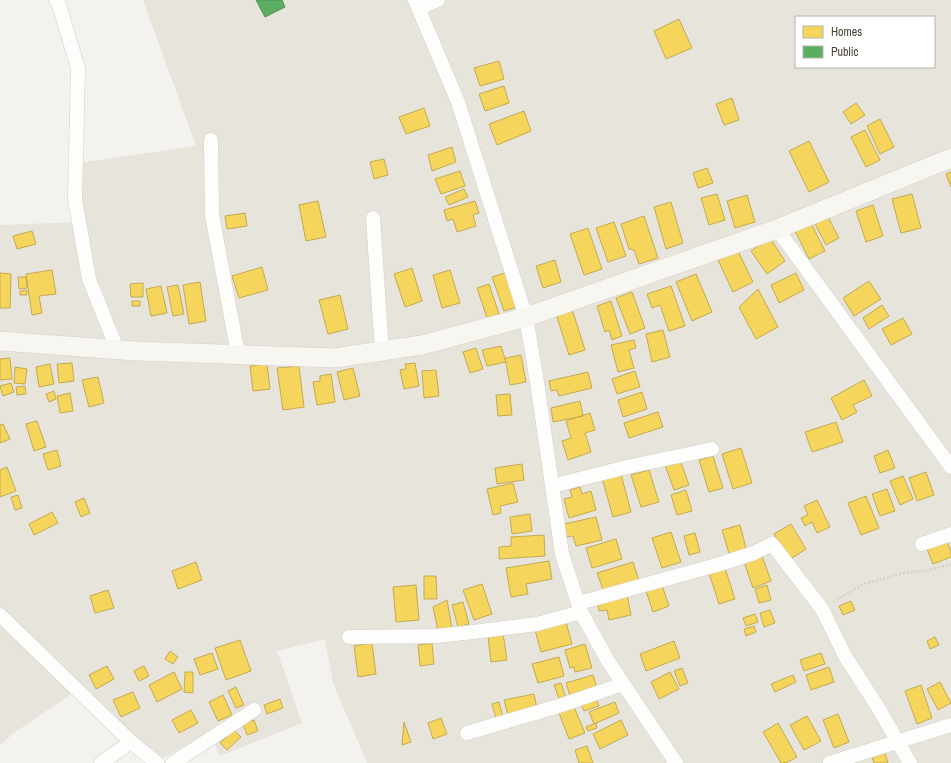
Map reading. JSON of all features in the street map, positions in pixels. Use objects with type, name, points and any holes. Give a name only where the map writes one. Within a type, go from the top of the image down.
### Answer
[{"type":"street","points":[[56,0],[59,5],[78,68],[75,199],[86,265],[89,279],[117,349]]},
{"type":"street","points":[[438,0],[417,4],[458,102],[526,317],[562,554],[580,608],[608,661],[676,763]]},
{"type":"street","points":[[211,140],[212,215],[238,354]]},
{"type":"street","points":[[0,341],[117,349],[335,358],[422,346],[526,317],[777,230],[951,158]]},
{"type":"street","points":[[373,218],[382,351]]},
{"type":"street","points":[[777,230],[950,464]]},
{"type":"street","points":[[552,486],[627,467],[712,449]]},
{"type":"street","points":[[922,544],[951,534]]},
{"type":"street","points":[[349,637],[437,636],[537,624],[580,608],[754,553],[772,544],[822,609],[845,656],[879,709],[910,763]]},
{"type":"street","points":[[0,615],[131,742],[156,763]]},
{"type":"street","points":[[467,733],[559,706],[623,684]]},
{"type":"street","points":[[173,763],[254,710]]},
{"type":"street","points":[[830,763],[951,725]]},
{"type":"street","points":[[101,763],[131,742]]},
{"type":"path","points":[[822,609],[840,596],[866,583],[904,573],[930,570],[951,564]]},
{"type":"shaded area","points":[[143,0],[951,0],[951,763],[367,763],[333,683],[325,639],[277,651],[302,723],[220,756],[210,732],[158,761],[83,686],[14,733],[0,745],[0,225],[79,222],[71,164],[196,146]]},
{"type":"building: Homes","points":[[679,19],[692,48],[666,59],[654,31]]},
{"type":"building: Homes","points":[[499,61],[504,79],[480,86],[474,68]]},
{"type":"building: Homes","points":[[504,86],[509,103],[485,111],[479,94]]},
{"type":"building: Homes","points":[[732,98],[739,120],[724,125],[716,104]]},
{"type":"building: Homes","points":[[856,103],[865,115],[851,124],[843,112]]},
{"type":"building: Homes","points":[[424,108],[430,126],[406,134],[399,117]]},
{"type":"building: Homes","points":[[524,111],[531,131],[497,145],[489,124]]},
{"type":"building: Homes","points":[[880,119],[894,147],[880,154],[867,126]]},
{"type":"building: Homes","points":[[865,130],[880,160],[866,167],[851,137]]},
{"type":"building: Homes","points":[[809,141],[829,182],[809,192],[789,151]]},
{"type":"building: Homes","points":[[452,147],[456,162],[432,171],[428,155]]},
{"type":"building: Homes","points":[[384,159],[388,175],[374,179],[370,162]]},
{"type":"building: Homes","points":[[707,168],[713,183],[698,188],[693,173]]},
{"type":"building: Homes","points":[[460,171],[465,186],[441,194],[435,179]]},
{"type":"building: Homes","points":[[951,172],[951,187],[946,174]]},
{"type":"building: Homes","points":[[464,189],[468,197],[449,205],[445,197]]},
{"type":"building: Homes","points":[[717,194],[725,220],[709,225],[701,198]]},
{"type":"building: Homes","points":[[912,194],[921,228],[901,233],[892,199]]},
{"type":"building: Homes","points":[[747,195],[755,222],[735,228],[727,201]]},
{"type":"building: Homes","points":[[318,201],[326,237],[306,241],[299,205]]},
{"type":"building: Homes","points":[[475,201],[479,213],[473,215],[476,226],[457,232],[453,219],[447,221],[444,210]]},
{"type":"building: Homes","points":[[671,202],[683,243],[666,249],[654,207]]},
{"type":"building: Homes","points":[[873,205],[883,236],[866,242],[856,211]]},
{"type":"building: Homes","points":[[245,213],[247,226],[227,229],[225,216]]},
{"type":"building: Homes","points":[[644,216],[658,258],[639,264],[634,250],[629,249],[621,224]]},
{"type":"building: Homes","points":[[828,217],[839,238],[826,245],[815,224]]},
{"type":"building: Homes","points":[[614,222],[626,256],[608,262],[596,228]]},
{"type":"building: Homes","points":[[811,223],[825,251],[809,259],[795,231]]},
{"type":"building: Homes","points":[[588,228],[602,269],[584,275],[570,234]]},
{"type":"building: Homes","points":[[32,231],[36,244],[17,249],[13,236]]},
{"type":"building: Homes","points":[[770,238],[785,261],[767,274],[751,251]]},
{"type":"building: Homes","points":[[738,251],[753,282],[733,292],[718,260]]},
{"type":"building: Homes","points":[[555,260],[561,282],[543,288],[536,266]]},
{"type":"building: Homes","points":[[262,267],[268,290],[239,298],[232,276]]},
{"type":"building: Homes","points":[[412,268],[422,301],[405,307],[394,274]]},
{"type":"building: Homes","points":[[52,270],[56,294],[39,296],[42,313],[32,315],[26,274]]},
{"type":"building: Homes","points":[[450,270],[460,303],[442,308],[433,275]]},
{"type":"building: Homes","points":[[0,273],[11,274],[10,308],[0,308]]},
{"type":"building: Homes","points":[[505,273],[517,307],[504,311],[492,277]]},
{"type":"building: Homes","points":[[796,273],[804,290],[779,303],[771,285]]},
{"type":"building: Homes","points":[[696,274],[712,312],[692,321],[676,282]]},
{"type":"building: Homes","points":[[18,277],[26,277],[27,288],[19,289]]},
{"type":"building: Homes","points":[[869,281],[881,299],[854,316],[843,298]]},
{"type":"building: Homes","points":[[200,282],[206,321],[189,324],[183,285]]},
{"type":"building: Homes","points":[[143,283],[143,297],[131,297],[130,284]]},
{"type":"building: Homes","points":[[489,284],[499,314],[487,318],[477,288]]},
{"type":"building: Homes","points":[[178,285],[184,314],[173,316],[167,287]]},
{"type":"building: Homes","points":[[161,286],[167,313],[151,316],[146,289]]},
{"type":"building: Homes","points":[[671,286],[685,326],[669,331],[660,305],[652,308],[647,294]]},
{"type":"building: Homes","points":[[758,289],[778,327],[756,339],[739,307]]},
{"type":"building: Homes","points":[[27,290],[27,295],[20,295],[20,291]]},
{"type":"building: Homes","points":[[632,292],[645,328],[630,334],[616,298]]},
{"type":"building: Homes","points":[[340,295],[348,329],[328,334],[319,300]]},
{"type":"building: Homes","points":[[132,301],[140,301],[140,306],[132,306]]},
{"type":"building: Homes","points":[[611,301],[622,336],[612,340],[609,330],[605,332],[597,306]]},
{"type":"building: Homes","points":[[882,305],[889,316],[869,329],[863,318]]},
{"type":"building: Homes","points":[[572,309],[585,350],[569,355],[556,314]]},
{"type":"building: Homes","points":[[903,318],[912,334],[891,345],[882,329]]},
{"type":"building: Homes","points":[[663,330],[670,357],[652,362],[646,334]]},
{"type":"building: Homes","points":[[634,340],[636,348],[629,350],[634,368],[618,372],[611,345]]},
{"type":"building: Homes","points":[[501,346],[506,362],[487,366],[482,350]]},
{"type":"building: Homes","points":[[476,348],[483,369],[470,373],[463,352]]},
{"type":"building: Homes","points":[[521,355],[526,382],[510,385],[505,358]]},
{"type":"building: Homes","points":[[10,358],[12,379],[0,380],[0,359]]},
{"type":"building: Homes","points":[[72,363],[74,381],[59,383],[57,364]]},
{"type":"building: Homes","points":[[415,363],[419,386],[404,389],[400,370],[406,369],[405,364]]},
{"type":"building: Homes","points":[[50,364],[54,384],[39,387],[36,367]]},
{"type":"building: Homes","points":[[267,364],[270,389],[253,391],[250,366]]},
{"type":"building: Homes","points":[[299,366],[304,407],[283,410],[277,368]]},
{"type":"building: Homes","points":[[15,367],[27,369],[25,384],[14,383]]},
{"type":"building: Homes","points":[[353,368],[360,396],[344,400],[337,372]]},
{"type":"building: Homes","points":[[436,370],[439,396],[424,398],[422,371]]},
{"type":"building: Homes","points":[[635,371],[640,387],[617,394],[612,379]]},
{"type":"building: Homes","points":[[588,372],[592,388],[559,396],[557,390],[551,391],[549,381]]},
{"type":"building: Homes","points":[[331,374],[335,402],[317,405],[313,382],[320,381],[320,376]]},
{"type":"building: Homes","points":[[98,377],[104,403],[89,407],[82,380]]},
{"type":"building: Homes","points":[[864,380],[872,396],[853,405],[857,412],[842,420],[831,398]]},
{"type":"building: Homes","points":[[11,383],[14,392],[3,396],[0,386]]},
{"type":"building: Homes","points":[[25,386],[26,394],[17,395],[16,387]]},
{"type":"building: Homes","points":[[54,391],[56,399],[49,402],[46,394]]},
{"type":"building: Homes","points":[[642,392],[647,409],[623,417],[618,400]]},
{"type":"building: Homes","points":[[70,393],[73,411],[60,413],[57,396]]},
{"type":"building: Homes","points":[[510,394],[512,415],[498,416],[496,395]]},
{"type":"building: Homes","points":[[580,401],[583,416],[553,422],[551,408]]},
{"type":"building: Homes","points":[[658,412],[663,427],[629,438],[624,423]]},
{"type":"building: Homes","points":[[590,413],[595,430],[585,433],[591,452],[568,460],[562,441],[571,438],[566,421]]},
{"type":"building: Homes","points":[[37,421],[46,447],[34,451],[26,424]]},
{"type":"building: Homes","points":[[836,422],[843,442],[812,452],[805,432]]},
{"type":"building: Homes","points":[[3,424],[10,439],[0,443],[0,425]]},
{"type":"building: Homes","points":[[741,448],[752,483],[733,489],[722,454]]},
{"type":"building: Homes","points":[[57,450],[61,466],[48,470],[43,454]]},
{"type":"building: Homes","points":[[888,450],[895,468],[880,473],[874,456]]},
{"type":"building: Homes","points":[[713,456],[723,488],[709,492],[699,460]]},
{"type":"building: Homes","points":[[680,460],[689,485],[674,490],[665,465]]},
{"type":"building: Homes","points":[[522,464],[524,480],[497,484],[495,468]]},
{"type":"building: Homes","points":[[7,467],[16,491],[0,497],[0,470]]},
{"type":"building: Homes","points":[[649,470],[659,502],[641,507],[631,475]]},
{"type":"building: Homes","points":[[926,472],[934,495],[917,501],[909,478]]},
{"type":"building: Homes","points":[[621,474],[631,512],[613,517],[602,478]]},
{"type":"building: Homes","points":[[903,476],[913,499],[900,505],[890,481]]},
{"type":"building: Homes","points":[[513,483],[518,502],[500,506],[501,513],[493,515],[487,489]]},
{"type":"building: Homes","points":[[580,487],[582,494],[591,491],[596,510],[569,518],[564,499],[572,497],[570,490]]},
{"type":"building: Homes","points":[[887,489],[895,511],[880,516],[872,494]]},
{"type":"building: Homes","points":[[686,490],[692,511],[677,515],[671,495]]},
{"type":"building: Homes","points":[[18,495],[22,508],[15,510],[11,497]]},
{"type":"building: Homes","points":[[866,496],[879,528],[861,535],[848,503]]},
{"type":"building: Homes","points":[[84,498],[90,513],[81,517],[75,502]]},
{"type":"building: Homes","points":[[817,500],[830,527],[817,533],[812,522],[805,526],[801,518],[808,515],[804,506]]},
{"type":"building: Homes","points":[[52,512],[58,523],[34,535],[29,524]]},
{"type":"building: Homes","points":[[530,514],[532,531],[512,534],[510,517]]},
{"type":"building: Homes","points":[[596,517],[602,540],[576,546],[573,536],[567,537],[564,524]]},
{"type":"building: Homes","points":[[791,524],[806,549],[789,560],[774,534]]},
{"type":"building: Homes","points":[[740,525],[747,552],[730,557],[722,530]]},
{"type":"building: Homes","points":[[671,532],[681,562],[662,568],[652,538]]},
{"type":"building: Homes","points":[[695,533],[700,552],[689,555],[684,536]]},
{"type":"building: Homes","points":[[544,535],[545,556],[499,559],[499,547],[511,546],[511,537]]},
{"type":"building: Homes","points":[[616,539],[622,559],[592,568],[586,548]]},
{"type":"building: Homes","points":[[947,541],[951,552],[951,557],[933,564],[927,549]]},
{"type":"building: Homes","points":[[761,553],[771,581],[753,588],[743,559]]},
{"type":"building: Homes","points":[[549,561],[552,579],[526,584],[528,594],[511,597],[506,568]]},
{"type":"building: Homes","points":[[196,562],[202,580],[178,589],[172,571]]},
{"type":"building: Homes","points":[[633,562],[639,581],[604,592],[597,573]]},
{"type":"building: Homes","points":[[725,568],[735,599],[719,604],[709,573]]},
{"type":"building: Homes","points":[[424,576],[436,576],[437,599],[424,599]]},
{"type":"building: Homes","points":[[482,584],[492,614],[474,620],[463,590]]},
{"type":"building: Homes","points":[[416,585],[419,620],[396,622],[393,587]]},
{"type":"building: Homes","points":[[662,585],[669,606],[653,612],[646,591]]},
{"type":"building: Homes","points":[[767,585],[771,600],[759,603],[755,589]]},
{"type":"building: Homes","points":[[108,590],[114,608],[95,613],[90,596]]},
{"type":"building: Homes","points":[[627,595],[631,615],[609,620],[607,610],[599,611],[597,601]]},
{"type":"building: Homes","points":[[447,600],[452,628],[438,631],[433,607]]},
{"type":"building: Homes","points":[[851,601],[855,610],[843,615],[839,606]]},
{"type":"building: Homes","points":[[463,602],[469,624],[458,627],[452,605]]},
{"type":"building: Homes","points":[[770,610],[775,623],[764,627],[760,613]]},
{"type":"building: Homes","points":[[755,614],[758,622],[746,626],[743,618]]},
{"type":"building: Homes","points":[[566,622],[572,644],[541,652],[535,630]]},
{"type":"building: Homes","points":[[754,626],[756,632],[746,636],[744,629]]},
{"type":"building: Homes","points":[[503,633],[507,660],[491,662],[488,636]]},
{"type":"building: Homes","points":[[935,637],[939,645],[930,649],[927,641]]},
{"type":"building: Homes","points":[[240,640],[251,671],[226,680],[215,648]]},
{"type":"building: Homes","points":[[674,641],[680,658],[646,671],[640,654]]},
{"type":"building: Homes","points":[[372,643],[376,674],[358,677],[354,646]]},
{"type":"building: Homes","points":[[432,643],[434,664],[420,666],[418,645]]},
{"type":"building: Homes","points":[[585,644],[592,668],[575,672],[574,667],[570,668],[565,650]]},
{"type":"building: Homes","points":[[170,651],[178,657],[173,664],[165,659]]},
{"type":"building: Homes","points":[[212,653],[218,669],[200,675],[194,659]]},
{"type":"building: Homes","points":[[821,653],[825,664],[804,671],[800,660]]},
{"type":"building: Homes","points":[[559,657],[564,676],[538,683],[532,664]]},
{"type":"building: Homes","points":[[107,666],[114,679],[96,689],[89,675]]},
{"type":"building: Homes","points":[[144,666],[149,676],[139,681],[134,671]]},
{"type":"building: Homes","points":[[829,667],[834,682],[811,690],[806,675]]},
{"type":"building: Homes","points":[[682,668],[688,683],[680,686],[674,671]]},
{"type":"building: Homes","points":[[174,672],[182,689],[157,702],[149,685]]},
{"type":"building: Homes","points":[[185,672],[193,672],[193,693],[184,692]]},
{"type":"building: Homes","points":[[670,672],[679,689],[659,699],[651,682]]},
{"type":"building: Homes","points":[[593,675],[597,688],[570,696],[566,683]]},
{"type":"building: Homes","points":[[793,675],[796,682],[775,692],[771,684]]},
{"type":"building: Homes","points":[[940,682],[951,703],[938,710],[927,689]]},
{"type":"building: Homes","points":[[561,683],[567,701],[561,704],[554,685]]},
{"type":"building: Homes","points":[[921,685],[932,718],[917,724],[905,691]]},
{"type":"building: Homes","points":[[236,687],[244,705],[236,708],[228,691]]},
{"type":"building: Homes","points":[[133,692],[140,708],[121,717],[113,700]]},
{"type":"building: Homes","points":[[534,694],[537,709],[508,715],[504,700]]},
{"type":"building: Homes","points":[[223,695],[232,715],[218,721],[209,702]]},
{"type":"building: Homes","points":[[280,699],[283,708],[267,714],[264,705]]},
{"type":"building: Homes","points":[[596,699],[599,706],[584,711],[581,705]]},
{"type":"building: Homes","points":[[499,702],[504,720],[497,722],[492,704]]},
{"type":"building: Homes","points":[[615,702],[619,713],[594,724],[589,712]]},
{"type":"building: Homes","points":[[574,707],[585,733],[569,739],[559,713]]},
{"type":"building: Homes","points":[[191,710],[198,723],[179,733],[172,720]]},
{"type":"building: Homes","points":[[838,714],[849,742],[834,748],[823,720]]},
{"type":"building: Homes","points":[[807,716],[821,741],[804,750],[790,725]]},
{"type":"building: Homes","points":[[441,718],[447,734],[433,739],[428,723]]},
{"type":"building: Homes","points":[[254,720],[258,731],[247,735],[243,724]]},
{"type":"building: Homes","points":[[621,720],[628,735],[600,749],[593,734]]},
{"type":"building: Homes","points":[[404,722],[411,742],[402,745]]},
{"type":"building: Homes","points":[[596,723],[597,728],[588,731],[586,727]]},
{"type":"building: Homes","points":[[778,723],[797,757],[786,763],[781,763],[763,732]]},
{"type":"building: Homes","points":[[234,730],[241,737],[227,750],[220,743]]},
{"type":"building: Homes","points":[[587,746],[593,763],[579,763],[575,750]]},
{"type":"building: Homes","points":[[885,753],[888,763],[874,763],[872,757]]},
{"type":"building: Public","points":[[256,0],[282,0],[285,7],[265,17]]}]
